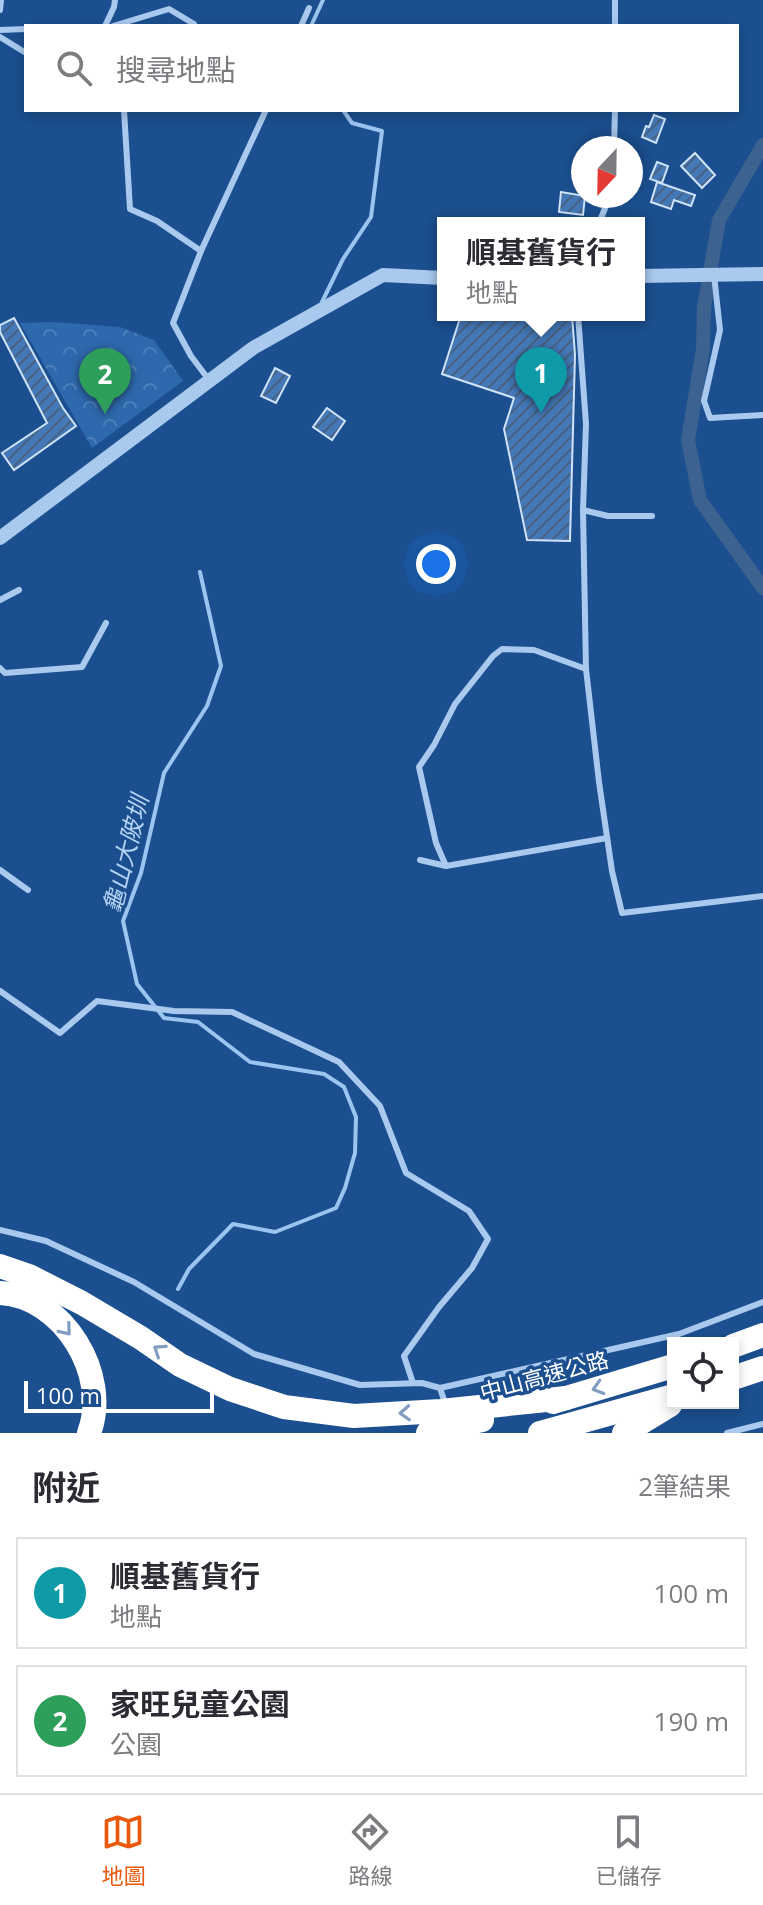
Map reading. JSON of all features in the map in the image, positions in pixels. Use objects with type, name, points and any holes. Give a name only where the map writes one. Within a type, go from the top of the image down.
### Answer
[{"type":"highway","points":[[0,1266],[29,1276],[82,1303],[180,1365],[230,1389],[284,1407],[354,1416],[566,1398]]},
{"type":"highway","points":[[0,1272],[29,1276]]},
{"type":"highway","points":[[0,1293],[36,1304],[60,1322],[76,1343],[93,1383],[95,1403],[89,1433]]},
{"type":"highway","points":[[739,1344],[763,1335]]},
{"type":"highway","name":"中山高速公路","points":[[428,1433],[566,1398],[667,1368]]},
{"type":"highway","points":[[739,1376],[763,1368]]},
{"type":"highway","points":[[540,1433],[667,1398]]},
{"type":"highway","points":[[624,1433],[667,1407]]},
{"type":"street","points":[[645,276],[763,274]]},
{"type":"street","points":[[0,538],[253,348],[383,275],[437,278]]},
{"type":"lane","points":[[0,10],[1,0]]},
{"type":"lane","points":[[106,24],[115,0]]},
{"type":"lane","points":[[615,0],[615,24]]},
{"type":"lane","points":[[302,24],[309,8]]},
{"type":"lane","points":[[120,24],[169,9],[194,24]]},
{"type":"lane","points":[[0,30],[24,29]]},
{"type":"lane","points":[[0,37],[24,52]]},
{"type":"lane","points":[[124,112],[130,209],[157,221],[201,251]]},
{"type":"lane","points":[[209,380],[191,356],[173,323],[201,251],[265,112]]},
{"type":"lane","points":[[614,136],[615,112]]},
{"type":"lane","points":[[709,275],[720,330],[704,401],[710,418],[763,415]]},
{"type":"lane","points":[[578,321],[586,424],[583,510],[586,669],[607,838],[622,913],[763,896]]},
{"type":"lane","points":[[583,510],[608,516],[652,516]]},
{"type":"lane","points":[[0,600],[19,590]]},
{"type":"lane","points":[[0,668],[5,673],[82,667],[106,623]]},
{"type":"lane","points":[[446,866],[436,843],[419,767],[455,704],[502,649],[534,650],[586,669]]},
{"type":"lane","points":[[420,860],[446,866],[607,838]]},
{"type":"lane","points":[[0,870],[28,890]]},
{"type":"lane","points":[[0,991],[60,1033],[97,1001],[165,1010],[232,1012],[339,1062],[380,1106],[406,1173],[469,1211],[488,1239],[472,1268],[404,1356],[413,1383]]},
{"type":"lane","points":[[0,1230],[46,1241],[134,1282],[254,1354],[360,1385],[422,1383],[440,1388],[679,1334],[763,1302]]},
{"type":"lane","points":[[440,1388],[444,1400]]},
{"type":"lane","points":[[727,1433],[763,1424]]},
{"type":"green space","points":[[20,323],[120,327],[154,340],[183,381],[92,448]]},
{"type":"building","points":[[654,115],[665,119],[656,143],[642,136],[646,126],[649,127]]},
{"type":"building","points":[[695,153],[715,175],[702,188],[681,166]]},
{"type":"building","points":[[657,162],[668,166],[662,183],[650,179]]},
{"type":"building","points":[[657,182],[695,195],[691,206],[674,200],[671,209],[651,202]]},
{"type":"building","points":[[561,192],[571,194],[571,208],[584,208],[583,215],[559,212]]},
{"type":"building","points":[[14,318],[76,426],[14,470],[2,453],[47,423],[0,332],[0,325]]},
{"type":"building","points":[[459,321],[572,321],[575,355],[570,541],[527,540],[504,429],[514,398],[442,374]]},
{"type":"building","points":[[275,368],[290,376],[276,403],[261,396]]},
{"type":"building","points":[[327,408],[345,421],[332,440],[313,427]]},
{"type":"waterway","name":"龜山大陂圳","points":[[312,24],[323,0]]},
{"type":"waterway","name":"龜山大陂圳","points":[[322,302],[343,259],[371,217],[382,131],[352,123],[344,112]]},
{"type":"waterway","points":[[763,145],[719,220],[704,307],[703,349],[688,440],[700,500],[763,588]]},
{"type":"waterway","name":"龜山大陂圳","points":[[178,1289],[189,1269],[233,1224],[275,1232],[336,1208],[355,1153],[356,1117],[344,1087],[324,1074],[250,1062],[198,1022],[164,1018],[137,984],[123,921],[141,873],[164,773],[207,706],[221,666],[200,572]]},
{"type":"place","name":"順基舊貨行","points":[[541,413]]},
{"type":"place","name":"家旺兒童公園","points":[[105,414]]}]
